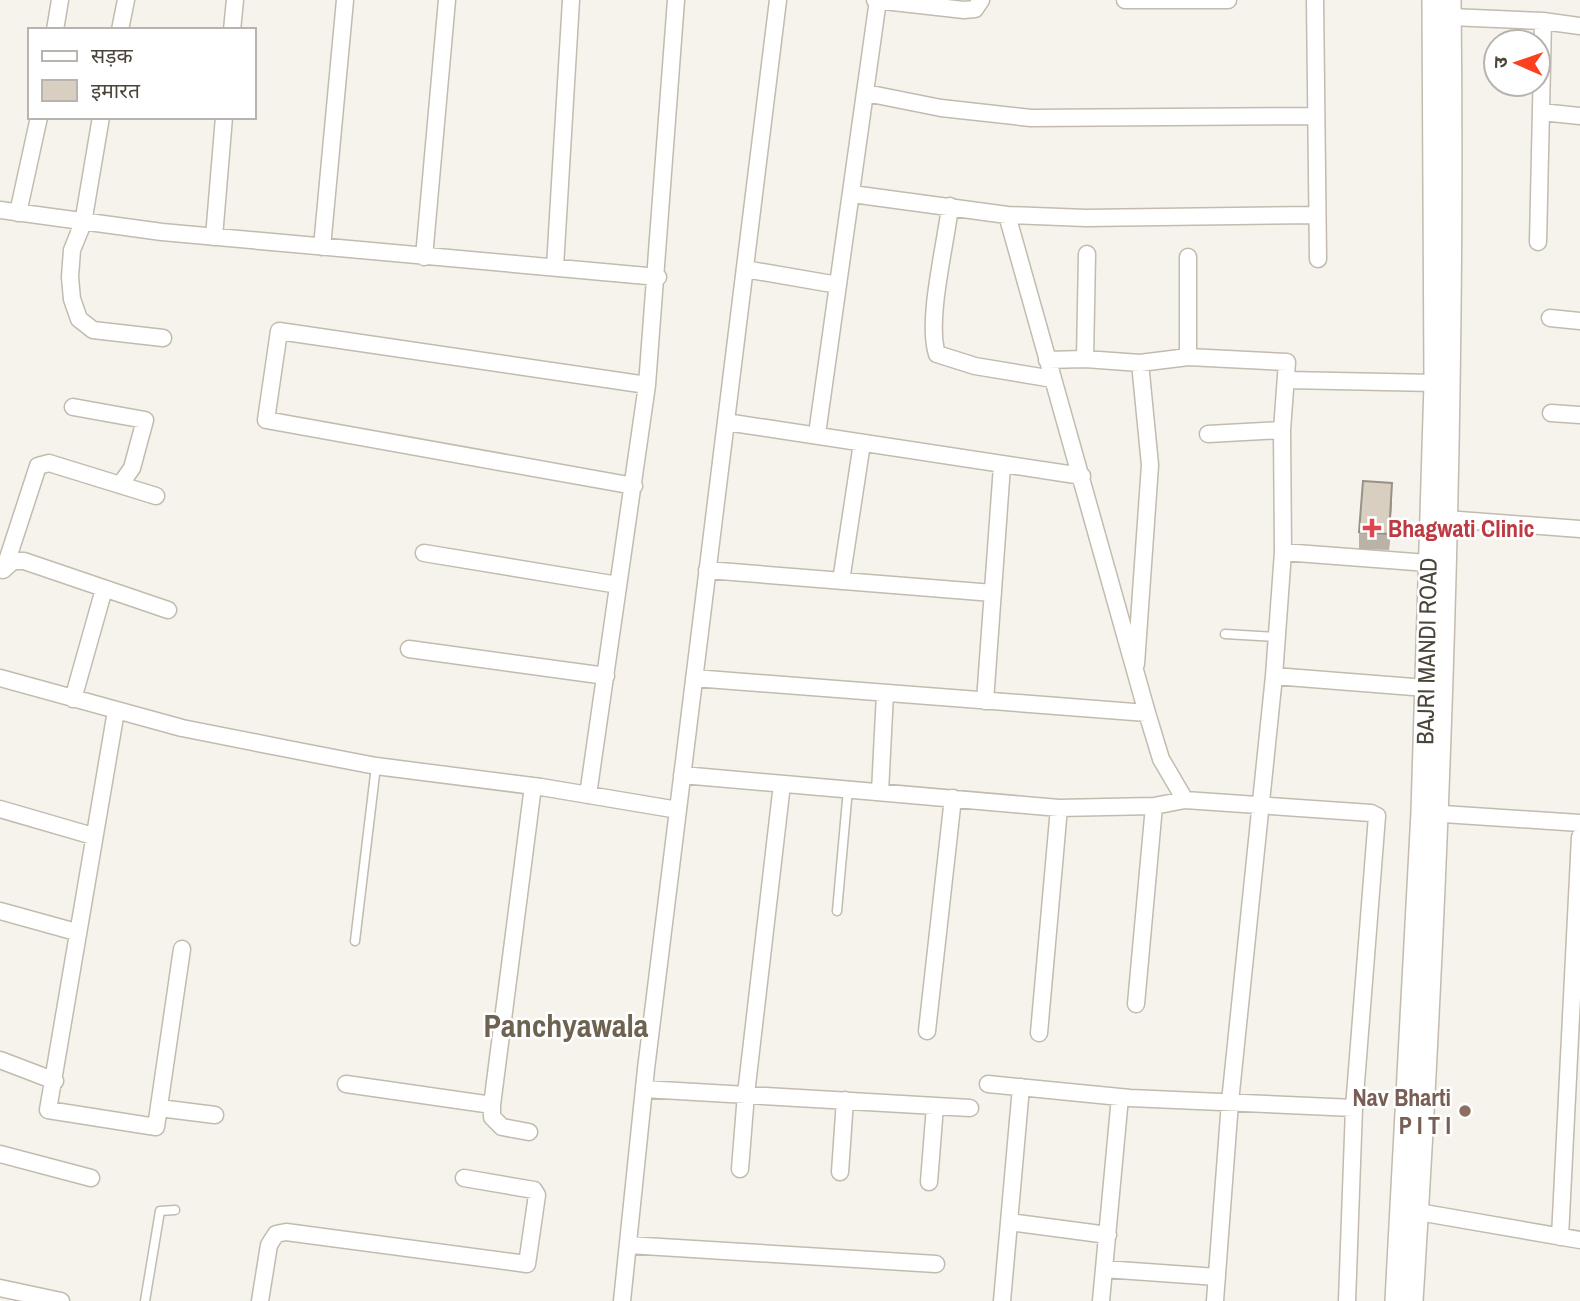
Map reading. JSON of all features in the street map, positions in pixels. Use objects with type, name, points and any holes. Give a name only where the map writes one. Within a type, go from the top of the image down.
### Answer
[{"type":"street","points":[[55,28],[60,0]]},
{"type":"street","points":[[120,28],[126,0]]},
{"type":"street","points":[[232,28],[235,0]]},
{"type":"street","points":[[322,247],[345,0]]},
{"type":"street","points":[[424,257],[447,0]]},
{"type":"street","points":[[555,267],[571,0]]},
{"type":"street","points":[[588,795],[647,384],[658,276],[676,0]]},
{"type":"street","points":[[622,1301],[644,1089],[778,0]]},
{"type":"street","points":[[817,434],[877,0],[964,10],[975,9],[981,0]]},
{"type":"street","points":[[1125,0],[1228,0]]},
{"type":"street","points":[[1315,0],[1318,259]]},
{"type":"street","points":[[1435,0],[1450,9],[1580,26]]},
{"type":"street","name":"BAJRI MANDI ROAD","points":[[1396,1301],[1410,1211],[1430,813],[1426,688],[1435,383],[1435,0]]},
{"type":"street","points":[[1450,9],[1450,384],[1446,519],[1430,813],[1580,823]]},
{"type":"street","points":[[1538,242],[1543,21]]},
{"type":"street","points":[[866,93],[941,108],[1031,118],[1317,116]]},
{"type":"street","points":[[1541,112],[1580,116]]},
{"type":"street","points":[[18,213],[39,119]]},
{"type":"street","points":[[101,119],[83,223],[72,250],[72,299],[79,319],[93,330],[163,338]]},
{"type":"street","points":[[214,237],[224,119]]},
{"type":"street","points":[[852,194],[1007,215],[1086,218],[1317,215]]},
{"type":"street","points":[[950,206],[934,321],[933,342],[937,354],[975,366],[1054,380]]},
{"type":"street","points":[[0,210],[83,223],[214,237],[658,276]]},
{"type":"street","points":[[1007,215],[1147,713],[1161,759],[1185,800]]},
{"type":"street","points":[[1085,359],[1087,254]]},
{"type":"street","points":[[1188,257],[1188,357]]},
{"type":"street","points":[[745,269],[838,285]]},
{"type":"street","points":[[1550,318],[1580,321]]},
{"type":"street","points":[[634,486],[267,420],[279,331],[647,384]]},
{"type":"street","points":[[1047,360],[1085,359],[1140,363],[1188,357],[1287,362],[1282,430],[1283,552],[1275,677],[1259,805],[1230,1102],[1215,1301]]},
{"type":"street","points":[[1135,673],[1150,465],[1140,363]]},
{"type":"street","points":[[1286,380],[1435,383]]},
{"type":"street","points":[[73,407],[145,420],[132,468],[120,485]]},
{"type":"street","points":[[1551,413],[1580,415]]},
{"type":"street","points":[[726,422],[817,434],[1002,466],[1082,476]]},
{"type":"street","points":[[1208,434],[1282,430]]},
{"type":"street","points":[[841,581],[862,443]]},
{"type":"street","points":[[2,571],[38,466],[49,463],[156,496]]},
{"type":"street","points":[[985,701],[1002,466]]},
{"type":"street","points":[[1446,519],[1580,529]]},
{"type":"street","points":[[1283,552],[1428,563]]},
{"type":"street","points":[[424,553],[618,585]]},
{"type":"street","points":[[2,571],[13,561],[24,561],[168,610]]},
{"type":"street","points":[[707,570],[993,593]]},
{"type":"street","points":[[72,699],[104,589]]},
{"type":"street","points":[[409,649],[606,676]]},
{"type":"street","points":[[1275,677],[1426,688]]},
{"type":"street","points":[[0,678],[182,728],[376,766],[533,786],[678,810]]},
{"type":"street","points":[[694,678],[1147,713]]},
{"type":"street","points":[[880,792],[885,693]]},
{"type":"street","points":[[116,711],[76,932],[55,1081],[48,1110],[156,1127],[182,949]]},
{"type":"street","points":[[682,775],[1059,808],[1154,806],[1185,800],[1371,813],[1377,816],[1354,1108],[1347,1301]]},
{"type":"street","points":[[740,1169],[746,1094],[782,785]]},
{"type":"street","points":[[529,1132],[502,1127],[492,1117],[492,1105],[533,786]]},
{"type":"street","points":[[926,1031],[953,798]]},
{"type":"street","points":[[1136,1004],[1154,806]]},
{"type":"street","points":[[1039,1033],[1059,808]]},
{"type":"street","points":[[0,809],[93,836]]},
{"type":"street","points":[[1560,1237],[1572,1140],[1580,837]]},
{"type":"street","points":[[0,911],[76,932]]},
{"type":"street","points":[[0,1060],[55,1081]]},
{"type":"street","points":[[346,1084],[492,1105]]},
{"type":"street","points":[[988,1084],[1120,1097],[1354,1108]]},
{"type":"street","points":[[1002,1301],[1021,1087]]},
{"type":"street","points":[[644,1089],[970,1108]]},
{"type":"street","points":[[1101,1301],[1120,1097]]},
{"type":"street","points":[[840,1172],[845,1100]]},
{"type":"street","points":[[929,1182],[935,1106]]},
{"type":"street","points":[[159,1108],[215,1115]]},
{"type":"street","points":[[0,1154],[91,1178]]},
{"type":"street","points":[[260,1301],[269,1245],[276,1234],[286,1233],[527,1264],[537,1195],[534,1190],[464,1178]]},
{"type":"street","points":[[1412,1301],[1410,1211],[1580,1240]]},
{"type":"street","points":[[1009,1222],[1108,1235]]},
{"type":"street","points":[[628,1245],[936,1264]]},
{"type":"street","points":[[1104,1269],[1217,1277]]},
{"type":"street","points":[[0,1288],[36,1298],[61,1301]]},
{"type":"lane","points":[[1225,634],[1276,637]]},
{"type":"lane","points":[[355,941],[376,766]]},
{"type":"lane","points":[[837,911],[848,789]]},
{"type":"lane","points":[[145,1301],[160,1211],[175,1210]]},
{"type":"building","points":[[1363,481],[1392,483],[1389,534],[1359,532]]},
{"type":"place","name":"Bhagwati Clinic","points":[[1372,528]]},
{"type":"place","name":"Nav Bharti P I T I","points":[[1465,1111]]},
{"type":"district","name":"Panchyawala","points":[[566,1025]]}]
